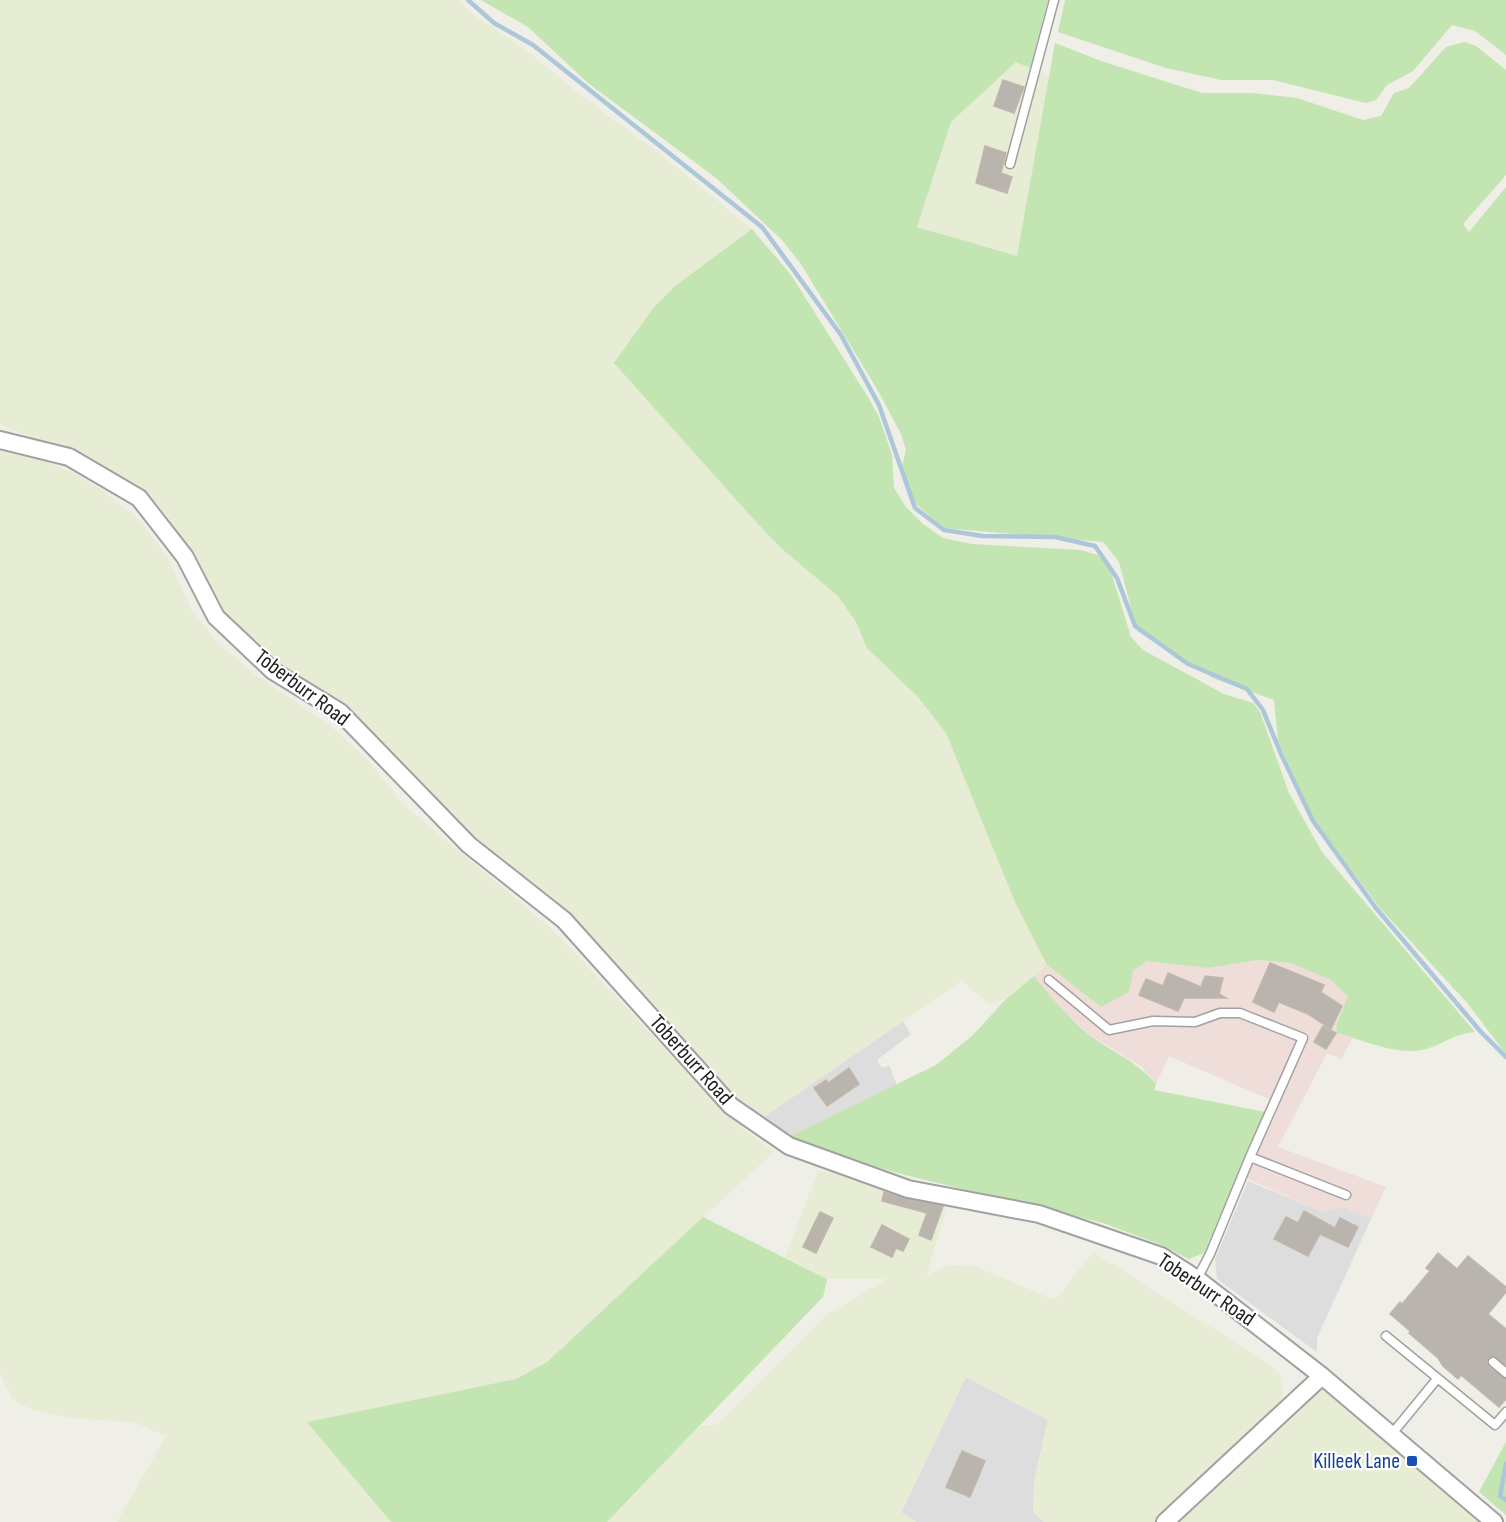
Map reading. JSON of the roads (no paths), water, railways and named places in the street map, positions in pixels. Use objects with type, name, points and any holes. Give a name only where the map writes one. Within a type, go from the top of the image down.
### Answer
[{"type":"street","name":"Toberburr Road","points":[[0,440],[69,457],[139,498],[185,557],[216,617],[273,671],[340,712],[469,845],[564,920],[731,1106],[759,1127],[789,1146],[908,1189],[1039,1214],[1161,1256],[1197,1279],[1322,1376],[1494,1522]]},
{"type":"street","points":[[1165,1522],[1322,1376]]},
{"type":"lane","points":[[1010,164],[1054,0]]},
{"type":"lane","points":[[1049,980],[1109,1030],[1153,1021],[1195,1022],[1220,1013],[1240,1013],[1304,1038],[1197,1279]]},
{"type":"lane","points":[[1250,1157],[1346,1195]]},
{"type":"lane","points":[[1386,1336],[1494,1425],[1506,1412]]},
{"type":"lane","points":[[1493,1362],[1506,1373]]},
{"type":"lane","points":[[1391,1435],[1437,1379]]},
{"type":"waterway","points":[[468,0],[494,23],[533,45],[762,227],[841,335],[879,405],[915,508],[944,530],[983,536],[1055,537],[1095,546],[1117,578],[1135,626],[1188,664],[1247,689],[1263,710],[1313,821],[1376,908],[1481,1032],[1506,1057]]},
{"type":"waterway","points":[[1506,1464],[1500,1496],[1506,1500]]},
{"type":"place","name":"Killeek Lane","points":[[1412,1461]]}]
